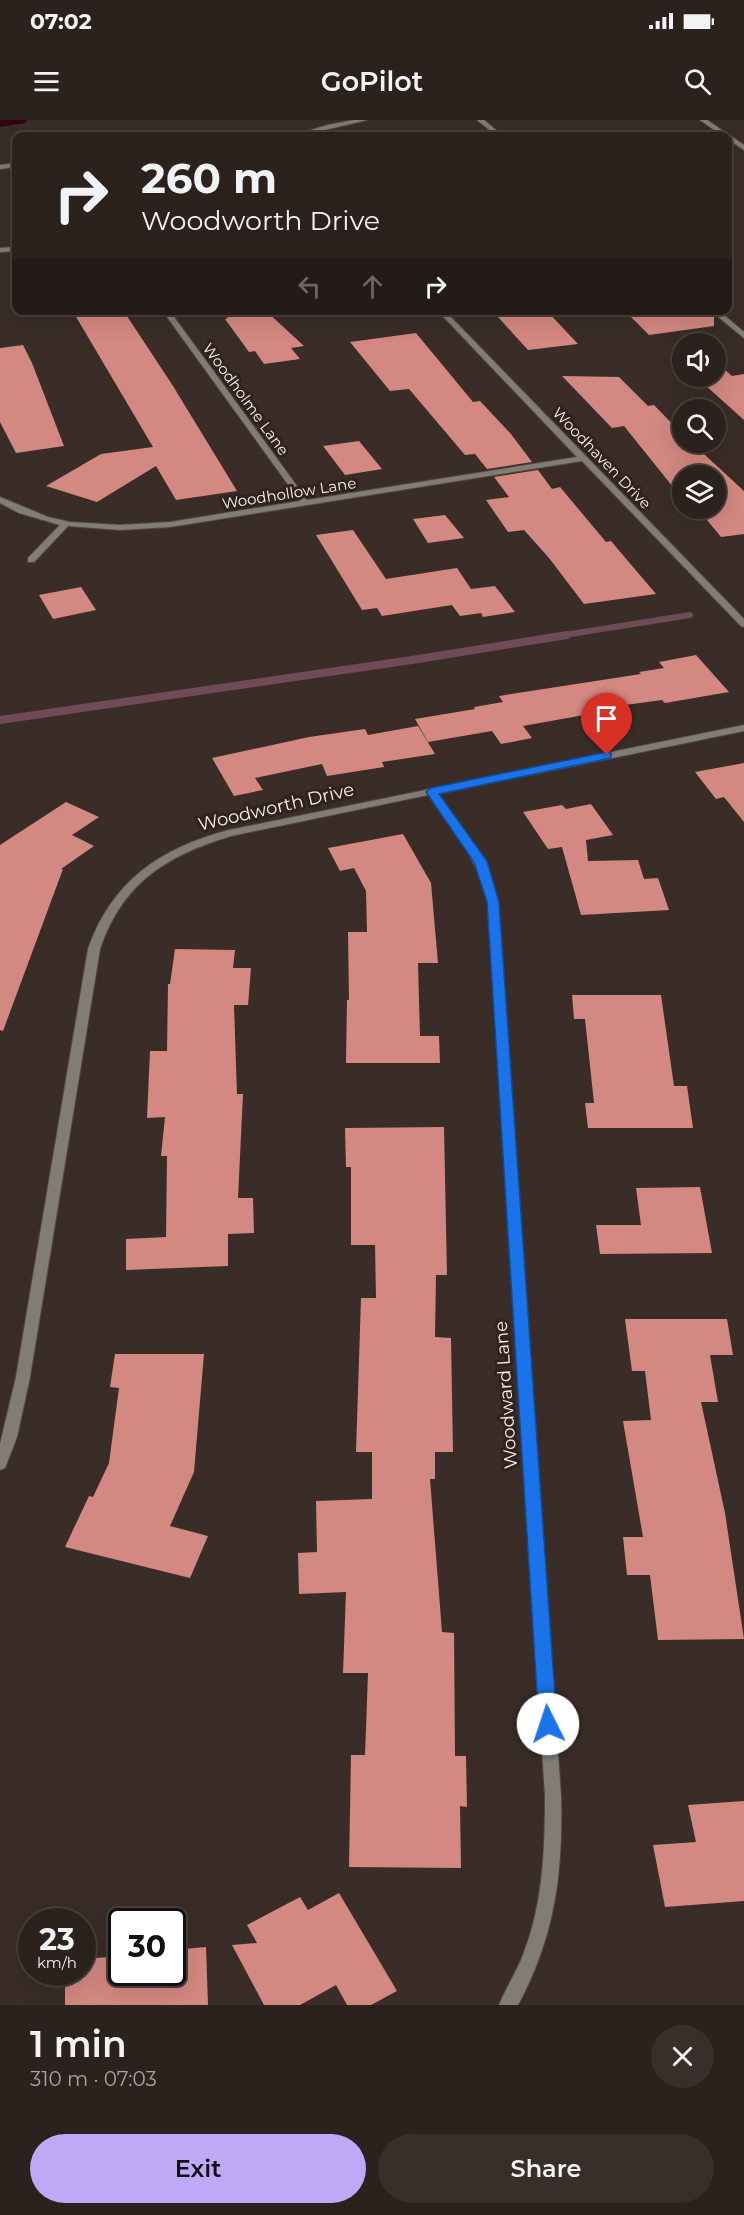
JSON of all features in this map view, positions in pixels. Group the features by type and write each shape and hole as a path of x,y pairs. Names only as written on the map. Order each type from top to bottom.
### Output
{"street":[{"path":"308,132 364,120"},
{"path":"480,120 495,132"},
{"path":"703,120 721,132"},
{"name":"Woodholme Lane","path":"169,315 305,504"},
{"name":"Woodhaven Drive","path":"445,315 744,624"},
{"path":"719,315 744,336"},
{"name":"Woodhollow Lane","path":"0,500 28,514 66,524 112,527 164,525 584,458"},
{"path":"32,560 66,524"},
{"name":"Woodworth Drive","path":"0,1464 10,1437 23,1377 94,949 98,934 111,910 146,872 169,855 192,844 253,827 744,728"},
{"name":"Woodward Lane","path":"431,792 480,861 493,902 553,1796 552,1865 544,1923 522,1982 508,2005"}],"building":[{"path":"75,315 126,315 237,491 176,500 156,466 97,502 46,486 101,454 153,447"},
{"path":"225,315 270,315 304,346 291,348 300,359 264,364 255,351 249,352 225,319 228,318"},
{"path":"551,315 578,344 528,350 498,317"},
{"path":"629,315 714,316 714,326 649,335"},
{"path":"416,333 473,402 480,401 511,434 532,462 487,469 475,454 465,455 409,389 390,391 350,342"},
{"path":"23,345 64,446 16,453 0,422 0,348"},
{"path":"726,371 732,376 744,374 744,420 726,404 726,399 721,399 707,387 726,387"},
{"path":"562,376 619,377 648,406 654,405 672,424 672,453 703,453 716,465 672,465 672,486 624,426 612,428"},
{"path":"359,441 382,469 345,475 323,446"},
{"path":"538,470 552,489 560,487 606,542 611,541 656,594 584,604 524,530 508,532 486,500 509,497 494,477"},
{"path":"726,474 744,491 744,534 721,537 706,519 726,519"},
{"path":"445,515 464,538 428,543 413,519"},
{"path":"353,530 386,579 457,568 471,589 495,586 515,612 483,617 481,613 460,616 452,605 382,616 377,608 362,610 316,535"},
{"path":"81,587 96,610 53,619 39,595"},
{"path":"696,655 729,692 665,703 662,700 610,707 619,721 590,725 584,715 523,726 532,738 501,744 492,731 428,742 415,719 503,702 499,696 641,674 639,672 664,668 659,662"},
{"path":"418,726 435,754 382,762 384,767 327,776 322,764 255,778 263,790 234,796 212,758 309,737 365,729 368,735"},
{"path":"744,763 744,822 724,797 716,799 695,772"},
{"path":"66,802 99,817 72,835 94,846 61,869 63,869 3,1031 0,1030 0,845"},
{"path":"591,804 613,835 586,840 588,861 638,860 644,879 658,878 669,910 581,915 562,847 548,849 523,812 562,805 566,809"},
{"path":"403,834 431,883 438,963 418,963 420,1036 439,1036 440,1063 346,1063 347,1000 349,1000 348,932 367,932 366,891 354,868 340,871 328,848"},
{"path":"175,949 235,950 233,968 251,968 248,1005 234,1005 237,1094 243,1094 238,1198 253,1198 254,1233 228,1234 228,1266 126,1270 126,1239 166,1237 167,1156 161,1156 165,1117 147,1118 150,1051 167,1051 168,984 170,984"},
{"path":"572,995 661,995 674,1086 687,1086 693,1128 588,1128 585,1103 594,1103 585,1019 574,1019"},
{"path":"444,1127 447,1275 436,1275 435,1337 451,1338 453,1452 435,1452 435,1479 430,1479 442,1632 454,1633 455,1756 466,1756 467,1807 460,1806 461,1868 349,1867 351,1755 365,1755 368,1673 343,1673 346,1592 299,1594 298,1553 317,1552 316,1501 372,1499 372,1452 356,1452 361,1298 376,1298 375,1245 351,1245 351,1167 346,1167 345,1128"},
{"path":"700,1187 712,1253 600,1254 596,1225 641,1225 636,1188"},
{"path":"625,1319 727,1319 733,1355 710,1355 718,1402 701,1402 725,1513 744,1639 658,1640 650,1575 627,1575 623,1537 643,1537 623,1421 651,1420 645,1371 632,1371"},
{"path":"115,1354 204,1354 194,1472 170,1526 208,1536 190,1578 65,1547 89,1496 93,1497 109,1463 119,1388 110,1387"},
{"path":"744,1801 744,1901 665,1907 653,1845 696,1842 688,1805"},
{"path":"339,1893 397,1991 371,2005 347,2005 336,1985 300,2005 264,2005 232,1945 257,1943 247,1925 300,1897 308,1910"},
{"path":"206,1947 208,2005 65,2005 65,1986 96,1986 96,1958 108,1957 108,1986 186,1986 186,1949"}],"waterway":[{"path":"0,122 19,120"},
{"path":"558,636 690,615"},
{"path":"0,720 567,635"}],"route":[{"path":"548,1724 493,902 488,880 480,861 431,792 607,755"}]}
